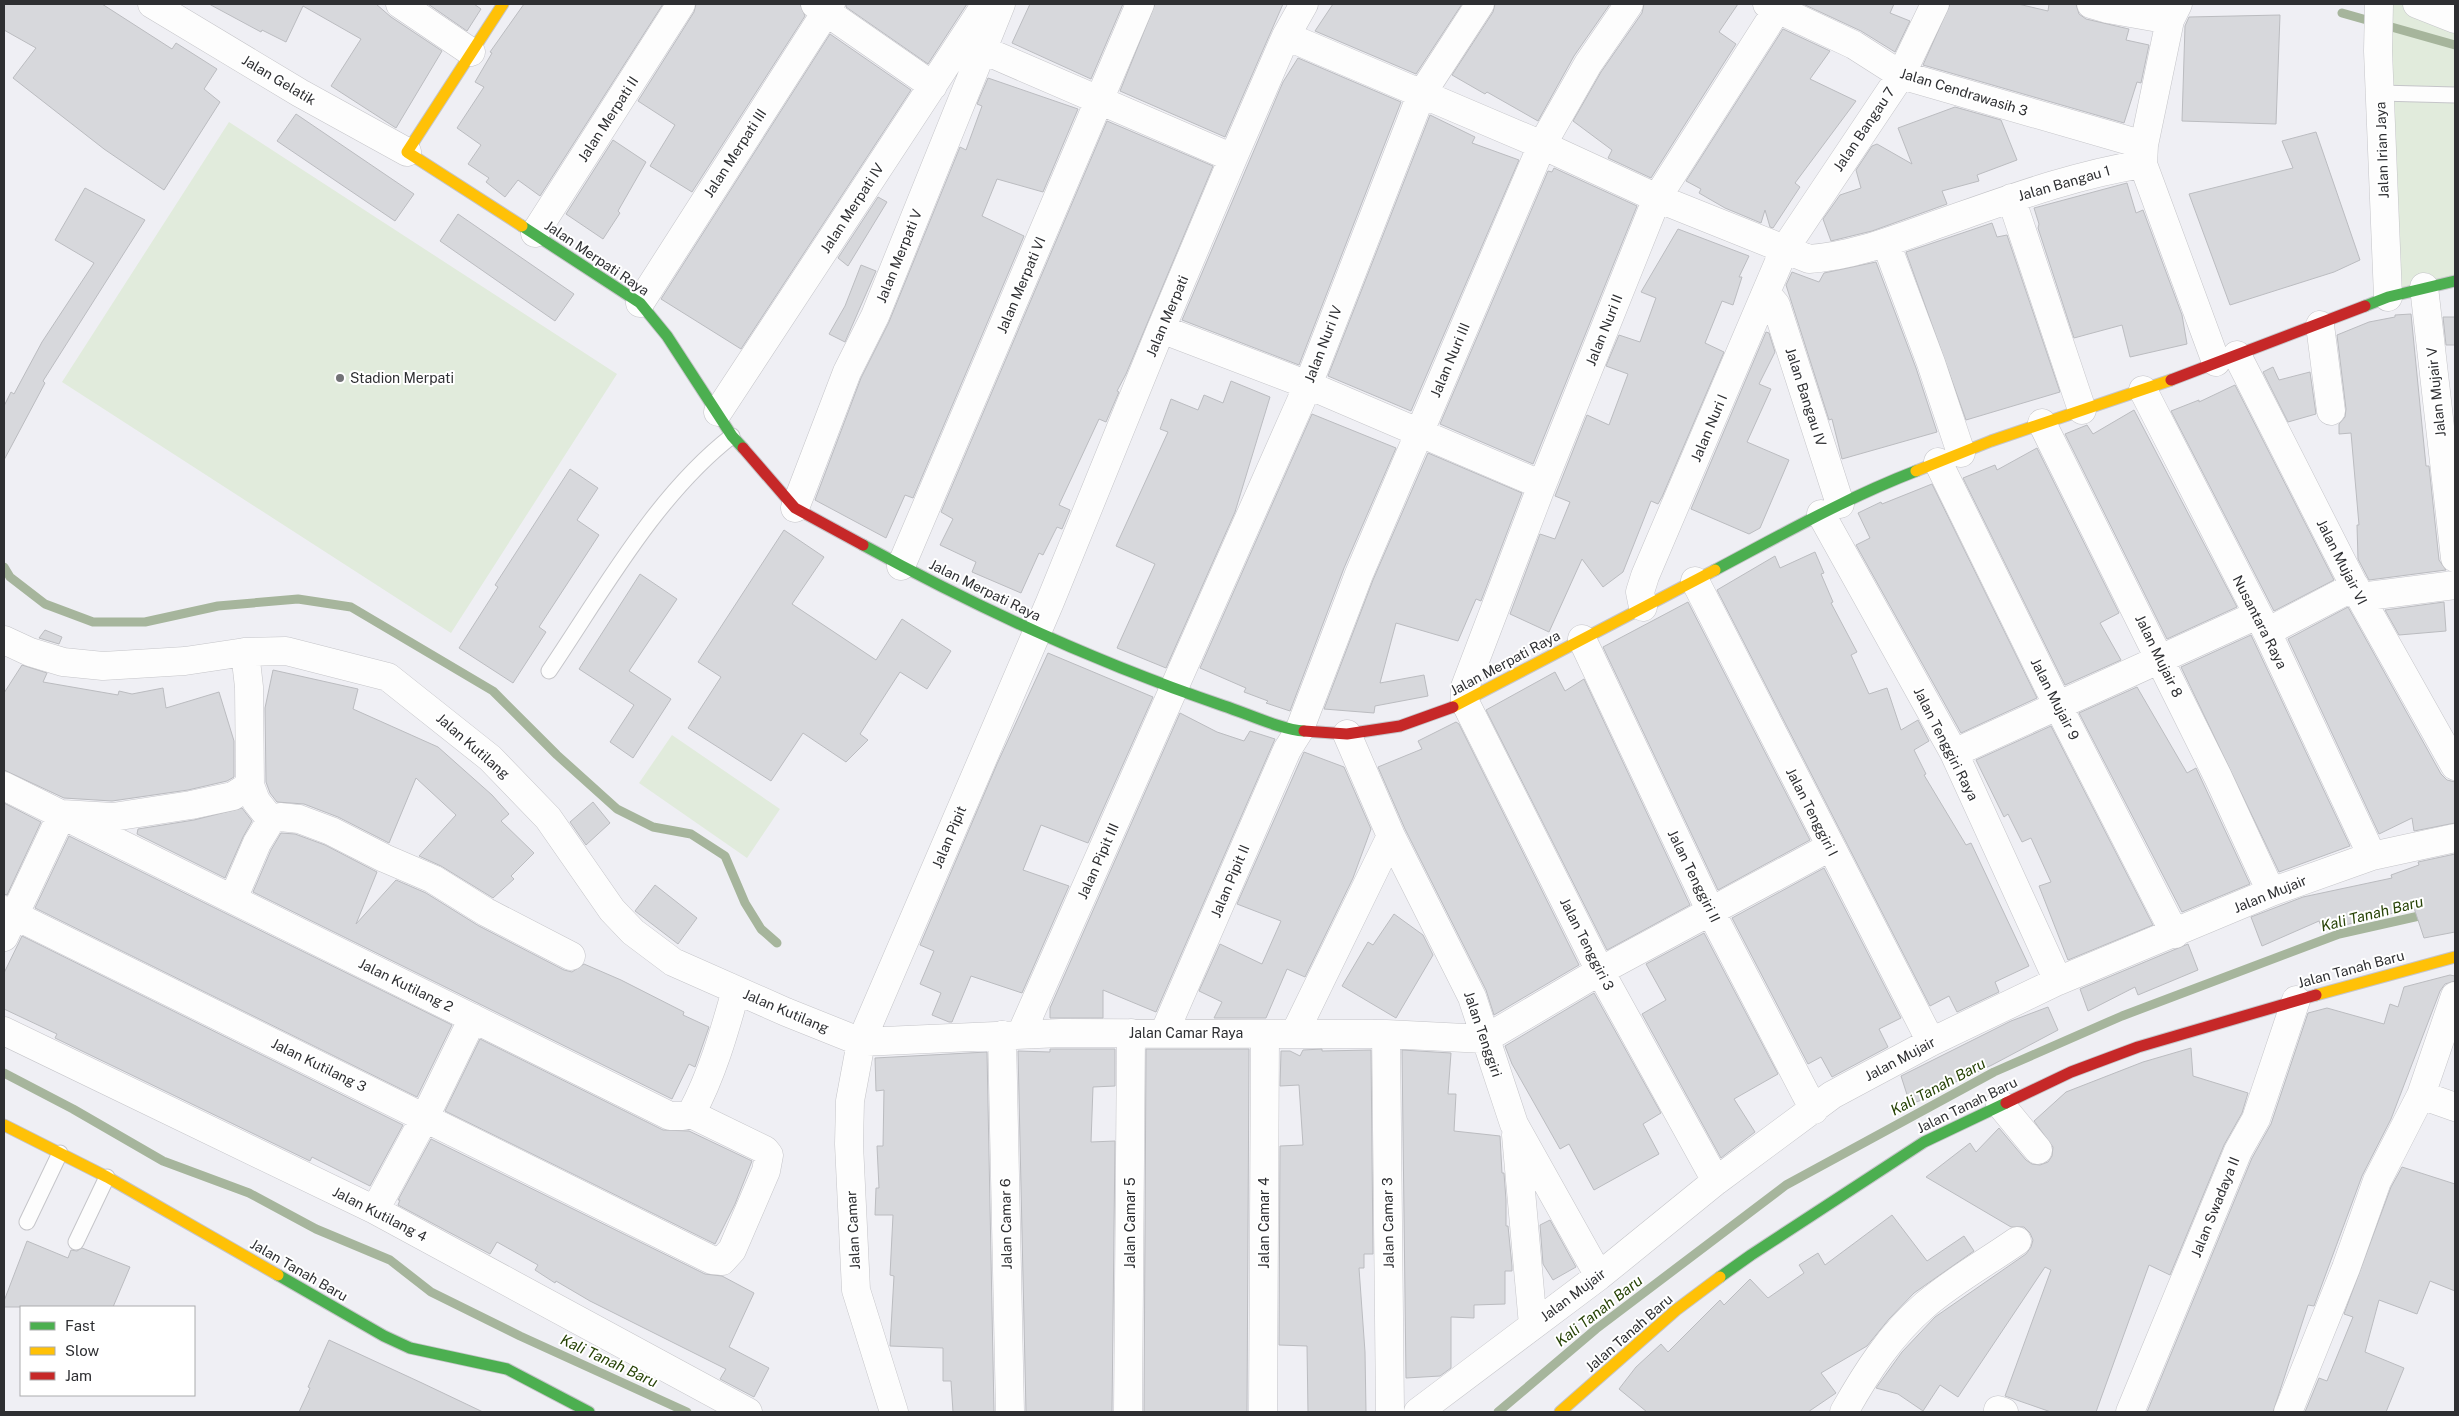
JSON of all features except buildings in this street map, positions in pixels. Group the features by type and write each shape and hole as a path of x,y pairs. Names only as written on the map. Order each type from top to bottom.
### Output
{"street":[{"name":"Jalan Gelatik","path":"152,4 182,12 300,93 407,152"},
{"path":"400,4 471,52"},
{"path":"407,152 503,4"},
{"name":"Jalan Merpati II","path":"535,234 681,4"},
{"name":"Jalan Merpati IV","path":"718,412 986,4"},
{"name":"Jalan Merpati V","path":"795,508 847,372 875,316 1001,4"},
{"name":"Jalan Merpati VI","path":"901,566 1140,4"},
{"name":"Jalan Merpati","path":"1037,631 1233,158 1286,36 1304,4"},
{"name":"Jalan Nuri IV","path":"1175,689 1308,385 1422,95 1480,4"},
{"name":"Jalan Nuri III","path":"1299,731 1359,574 1542,144 1588,64 1629,4"},
{"name":"Jalan Bangau 7","path":"1784,250 1901,75 1935,4"},
{"path":"2091,4 2108,9 2174,12 2143,154 2227,358"},
{"path":"2417,4 2455,19"},
{"path":"824,6 881,52 933,86"},
{"name":"Jalan Merpati III","path":"640,303 824,6"},
{"name":"Jalan Cendrawasih 3","path":"1773,6 1854,45 1901,75 2143,154"},
{"name":"Jalan Nuri II","path":"1465,702 1465,687 1469,673 1542,484 1657,198 1773,6"},
{"name":"Jalan Irian Jaya","path":"2379,8 2378,51 2388,297"},
{"name":"Jalan Bangau 1","path":"1286,36 1542,144 1657,198 1784,250 1809,258 1834,257 1886,243 2011,198 2143,154"},
{"path":"983,50 1233,158"},
{"name":"Jalan Merpati Raya","path":"407,152 640,303 667,336 732,436 795,508 901,566 1037,631 1175,689 1299,731 1347,734 1400,726 1465,702 1831,509 1950,458 2042,423 2143,390 2320,325 2388,297 2424,287 2455,282"},
{"path":"2011,198 2082,410"},
{"name":"Jalan Mujair 9","path":"1886,243 1931,364 1950,458 2058,704 2175,934"},
{"name":"Jalan Nuri I","path":"1643,607 1640,592 1644,576 1784,250"},
{"name":"Jalan Mujair V","path":"2424,287 2455,558"},
{"name":"Jalan Bangau IV","path":"1766,292 1776,305 1831,509"},
{"path":"2320,325 2331,411"},
{"path":"1161,329 1308,385 1542,484"},
{"name":"Jalan Mujair VI","path":"2227,358 2455,766"},
{"name":"Nusantara Raya","path":"2143,390 2262,623 2372,856"},
{"name":"Jalan Mujair 8","path":"2042,423 2160,659 2271,892"},
{"name":"Jalan Tenggiri Raya","path":"1831,509 1954,753 2058,982"},
{"name":"Jalan Tenggiri I","path":"1695,582 1931,1042"},
{"path":"1954,753 2160,659 2262,623 2357,592 2455,585"},
{"name":"Jalan Pipit","path":"874,1042 1037,631"},
{"name":"Jalan Tenggiri II","path":"1582,639 1711,912 1814,1110"},
{"name":"Jalan Kutilang","path":"4,640 30,652 63,662 103,666 185,661 245,652 286,651 388,677 490,758 516,784 548,818 612,910 633,932 673,962 736,990 874,1042"},
{"path":"245,652 250,696 250,785 256,802 271,820"},
{"name":"Jalan Pipit III","path":"1011,1034 1175,689"},
{"name":"Jalan Tenggiri 3","path":"1465,702 1600,971 1716,1181"},
{"name":"Jalan Pipit II","path":"1164,1033 1287,750 1299,731"},
{"name":"Jalan Tenggiri","path":"1347,734 1391,836 1472,997 1514,1124 1599,1276"},
{"path":"7,921 62,814 113,817 233,796 250,785"},
{"name":"Jalan Kutilang 2","path":"4,786 670,1116 676,1117 691,1114"},
{"path":"233,899 257,843 271,820 280,817 298,819 332,831 384,858 433,879 486,912 571,956"},
{"path":"1295,1033 1391,836"},
{"name":"Jalan Mujair","path":"1418,1412 1599,1276 1716,1181 1832,1095 1931,1042 2058,982 2271,892 2372,856 2455,838"},
{"path":"1485,1039 1600,971 1830,847"},
{"name":"Jalan Kutilang 3","path":"7,921 425,1117 717,1262 722,1261 732,1250 766,1172 769,1155 766,1150 691,1114"},
{"name":"Jalan Tanah Baru","path":"1560,1412 1676,1310 1752,1256 1924,1142 2000,1104 2071,1072 2138,1047 2296,1000 2455,957"},
{"path":"691,1114 703,1093 723,1037 736,990"},
{"path":"2288,1412 2346,1268 2377,1181 2421,1095 2455,996"},
{"name":"Jalan Swadaya II","path":"2130,1412 2238,1151 2256,1119 2296,1000"},
{"path":"375,1210 425,1117 473,1018"},
{"name":"Jalan Kutilang 4","path":"4,1031 375,1210 735,1409"},
{"name":"Jalan Camar Raya","path":"874,1042 1011,1034 1131,1033 1386,1034 1485,1039"},
{"name":"Jalan Camar 5","path":"1128,1412 1131,1033"},
{"name":"Jalan Camar 6","path":"1010,1412 1011,1034"},
{"name":"Jalan Camar 4","path":"1263,1412 1265,1034"},
{"name":"Jalan Camar 3","path":"1386,1034 1390,1412"},
{"name":"Jalan Camar","path":"874,1042 850,1101 849,1135 852,1234 856,1290 894,1412"},
{"path":"2421,1095 2455,1107"},
{"path":"2000,1104 2038,1150"},
{"path":"1514,1124 1533,1325"},
{"name":"Jalan Tanah Baru","path":"4,1125 107,1177 384,1336 410,1348 444,1357 507,1369 589,1412"},
{"path":"1844,1412 1862,1378 1892,1338 1925,1305 2017,1241"}],"lane":[{"path":"2380,93 2455,95"},
{"path":"549,671 660,507 713,451 732,436"},
{"path":"27,1222 60,1153"},
{"path":"76,1242 107,1177"}],"green space":[{"path":"2379,4 2417,4 2455,19 2455,281 2388,297"},
{"name":"Stadion Merpati","path":"229,122 617,374 451,633 62,382"},
{"path":"672,735 780,809 747,858 639,783"}],"waterway":[{"path":"2342,13 2455,45"},
{"path":"4,567 10,577 45,604 93,622 145,622 218,606 298,599 351,607 493,691 557,755 617,809 653,827 691,834 725,856 745,903 761,929 777,943"},
{"name":"Kali Tanah Baru","path":"1498,1412 1596,1329 1786,1185 1994,1072 2122,1016 2339,934 2428,914"},
{"path":"4,1073 73,1109 163,1161 249,1193 316,1229 390,1260 431,1292 520,1336 687,1412"}],"traffic: fast":[{"path":"522,226 640,303 667,336 732,436 743,448"},
{"path":"2365,306 2388,297 2455,281"},
{"path":"1715,570 1839,505 1916,471"},
{"path":"863,545 995,613 1131,672 1264,721 1285,728 1304,731"},
{"path":"1720,1277 1924,1142 2006,1103"},
{"path":"278,1275 384,1336 410,1348 507,1369 589,1412"}],"traffic: slow":[{"path":"503,4 407,152 522,226"},
{"path":"1916,471 1991,441 2171,380"},
{"path":"1453,707 1715,570"},
{"path":"2316,995 2455,957"},
{"path":"4,1125 107,1177 278,1275"},
{"path":"1560,1412 1676,1310 1720,1277"}],"traffic: jam":[{"path":"2171,380 2365,306"},
{"path":"743,448 795,508 863,545"},
{"path":"1304,731 1347,734 1400,726 1453,707"},
{"path":"2006,1103 2071,1072 2138,1047 2316,995"}],"place":[{"name":"Stadion Merpati","path":"340,378"}]}
